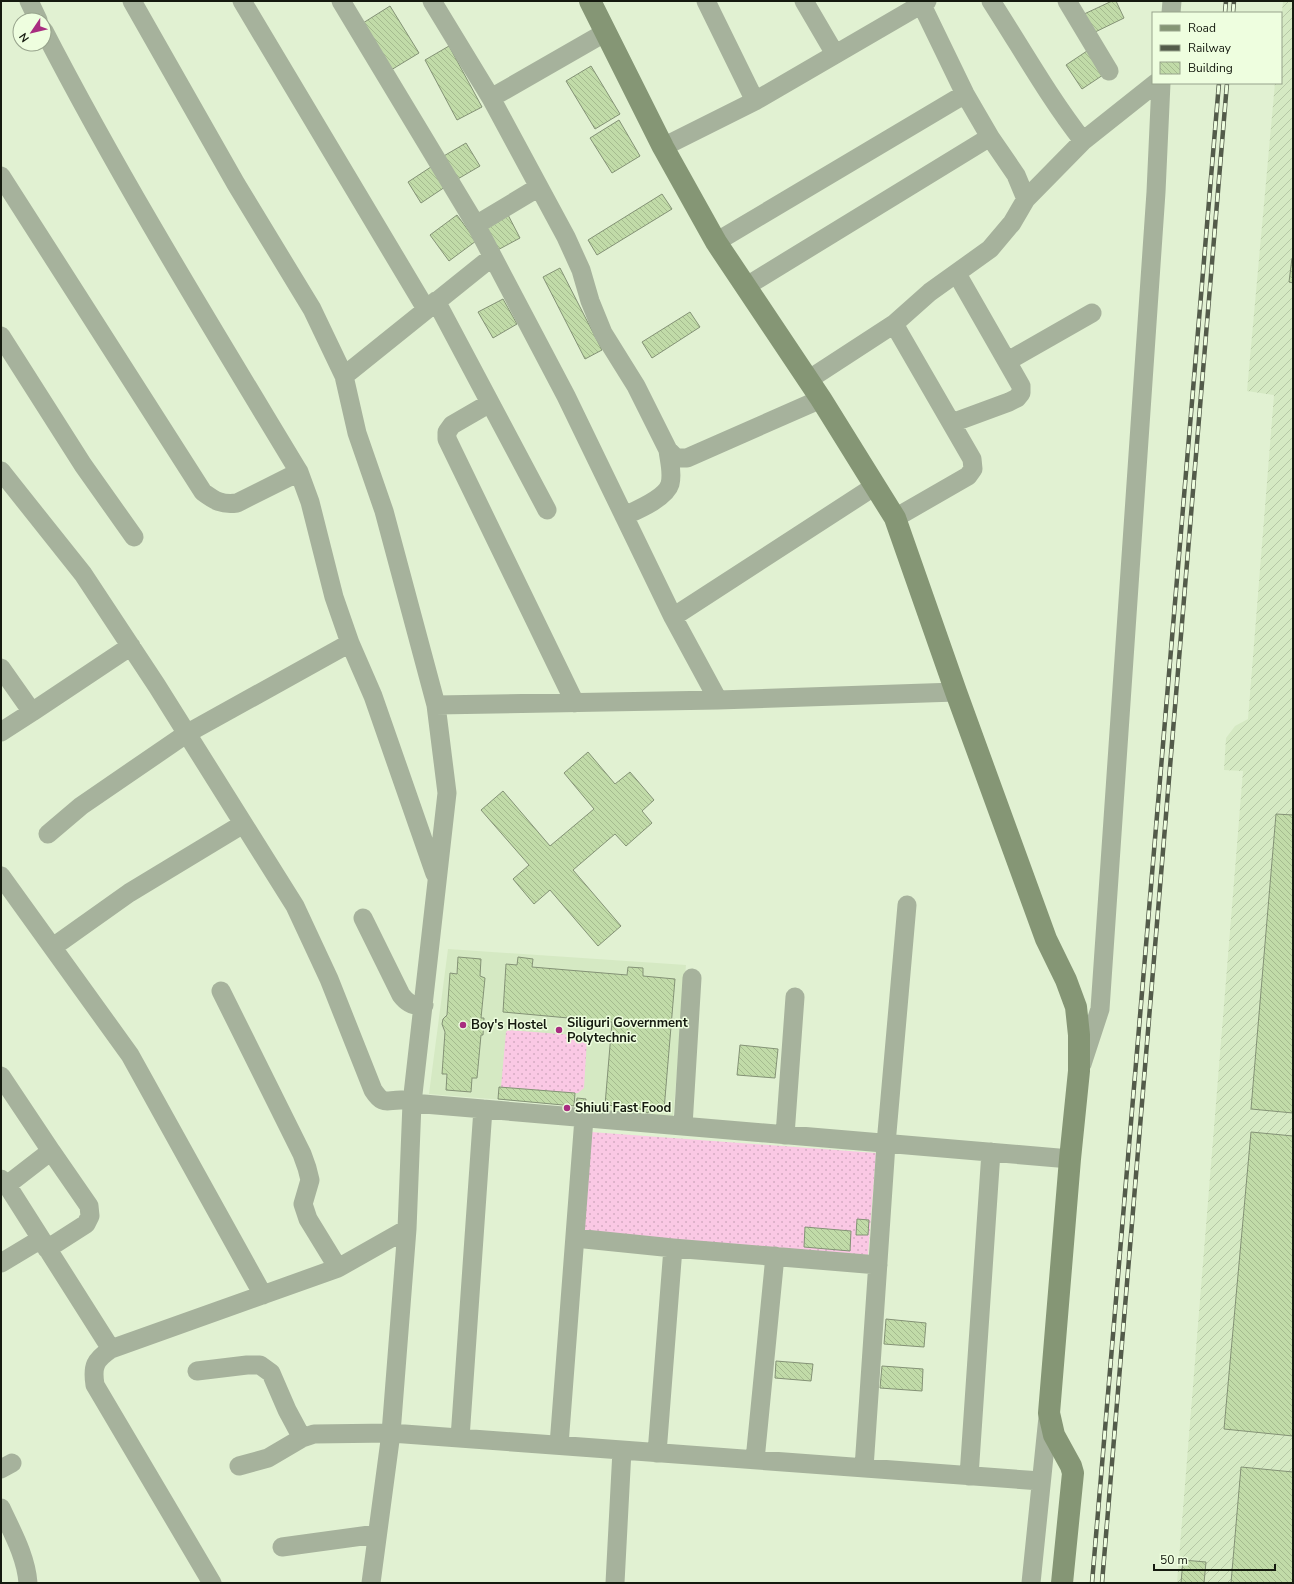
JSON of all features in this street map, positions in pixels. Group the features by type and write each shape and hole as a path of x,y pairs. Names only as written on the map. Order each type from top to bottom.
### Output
{"street":[{"path":"29,1 34,12"},
{"path":"132,1 236,184 312,309 344,376 357,433 384,511 436,705 447,793 412,1103 407,1228 391,1433 371,1583"},
{"path":"242,1 431,305 490,403 547,510"},
{"path":"341,1 476,225 566,396 673,617 718,700"},
{"path":"432,1 491,98 566,237 581,270 590,300 604,333 636,386 668,450 672,474 670,485 666,492 655,500 624,516"},
{"path":"590,1 663,148 716,242 821,399 895,518 956,692 1046,939 1066,980 1076,1007 1079,1035 1079,1071 1070,1159 1049,1413 1031,1583"},
{"path":"706,1 755,101"},
{"path":"804,1 835,54"},
{"path":"991,1 1055,104 1083,141"},
{"path":"1067,1 1109,71"},
{"path":"1171,12 1172,1"},
{"path":"663,148 755,101 923,2 965,94 990,137 1016,175 1026,199"},
{"path":"491,98 606,32"},
{"path":"52,47 80,101 139,206 299,472 310,502 334,597 350,643 373,696 437,879"},
{"path":"808,380 894,324 930,292 990,249 1012,223 1026,199 1083,141 1155,84"},
{"path":"1079,1071 1100,1009 1156,200 1161,84"},
{"path":"716,242 965,94"},
{"path":"745,287 990,137"},
{"path":"1,176 203,492 214,500 227,504 237,503 299,472"},
{"path":"476,225 539,187"},
{"path":"344,376 492,257"},
{"path":"952,423 1009,402 1017,398 1021,393 1021,386 1008,361 957,274"},
{"path":"1008,361 1092,313"},
{"path":"894,324 972,459 973,469 968,476 895,518"},
{"path":"1,336 83,464 134,537"},
{"path":"668,450 676,458 687,458 821,399"},
{"path":"490,403 452,425 447,432 447,439 575,703"},
{"path":"1,471 83,574 131,646 295,906 329,979 373,1090 378,1098 387,1102 403,1100 412,1103 487,1106 590,1115 683,1126 1070,1159"},
{"path":"673,617 875,486"},
{"path":"48,834 81,806 186,734 350,643"},
{"path":"1,732 131,646"},
{"path":"1,668 32,712"},
{"path":"436,705 718,700 956,692"},
{"path":"53,947 129,893 243,824"},
{"path":"1,876 130,1056 264,1295"},
{"path":"864,1468 886,1144 907,905"},
{"path":"363,918 401,995 412,1005 424,1005"},
{"path":"683,1126 692,978"},
{"path":"221,991 304,1161 310,1180 303,1204 308,1219 338,1268"},
{"path":"785,1135 795,997"},
{"path":"1,1076 89,1206 90,1216 86,1224 1,1263"},
{"path":"460,1438 487,1106"},
{"path":"559,1445 575,1238 590,1115"},
{"path":"51,1151 4,1182 111,1350"},
{"path":"969,1476 991,1152"},
{"path":"212,1583 94,1385 93,1372 99,1358 111,1350 338,1268 407,1228"},
{"path":"575,1238 673,1248 878,1265"},
{"path":"657,1453 673,1248"},
{"path":"755,1460 775,1256"},
{"path":"197,1371 247,1364 260,1365 271,1373 287,1410 302,1438"},
{"path":"1049,1413 1054,1435 1071,1466 1073,1473 1062,1583"},
{"path":"239,1466 268,1458 302,1438 314,1434 391,1433 1041,1481"},
{"path":"614,1583 622,1450"},
{"path":"1,1508 21,1551 27,1571 28,1583"},
{"path":"282,1547 377,1534"}],"shaded area":[{"path":"1283,1 1293,1 1293,1583 1177,1583 1243,771 1224,770 1226,738 1235,726 1248,719 1274,395 1247,391 1275,84 1282,84"},
{"name":"Siliguri Government Polytechnic","path":"448,949 686,965 673,1118 576,1106 429,1094"},
{"path":"508,1030 586,1036 584,1088 578,1093 575,1093 501,1087 506,1032"},
{"path":"591,1132 876,1153 868,1255 584,1233"}],"building":[{"path":"1112,1 1116,1 1124,18 1091,34 1082,15"},
{"path":"390,6 419,53 391,70 363,23"},
{"path":"449,46 482,107 457,120 425,60"},
{"path":"1090,49 1106,73 1082,89 1066,65"},
{"path":"591,66 620,114 595,129 566,81"},
{"path":"619,120 640,156 612,173 590,138"},
{"path":"466,143 480,166 456,180 442,157"},
{"path":"434,165 448,185 421,203 408,182"},
{"path":"662,194 672,209 597,255 588,240"},
{"path":"506,211 520,238 492,253 478,227"},
{"path":"457,215 476,241 449,261 430,235"},
{"path":"1293,258 1293,283 1289,282"},
{"path":"560,268 602,350 585,359 543,277"},
{"path":"503,299 517,324 493,338 478,312"},
{"path":"690,312 700,327 652,358 642,342"},
{"path":"588,752 615,784 630,772 654,800 642,811 652,823 626,846 615,834 573,870 621,926 598,946 550,890 534,904 513,879 529,865 481,810 503,791 550,846 594,809 564,773"},
{"path":"1276,814 1293,815 1293,1113 1251,1109"},
{"name":"Boy's Hostel","path":"458,957 481,959 480,976 485,978 481,1018 484,1018 483,1035 481,1035 477,1078 472,1078 471,1092 446,1090 447,1074 442,1074 445,1032 442,1024 443,1019 447,1015 450,973 457,974"},
{"path":"518,957 533,959 532,967 627,975 628,967 643,968 643,976 675,979 664,1110 649,1109 648,1113 639,1109 630,1111 630,1107 605,1105 612,1022 503,1012 506,964 517,965"},
{"path":"740,1045 778,1049 775,1078 737,1075"},
{"path":"499,1087 575,1093 574,1106 498,1099"},
{"path":"577,1098 586,1099 585,1107 576,1106"},
{"path":"1251,1132 1293,1136 1293,1436 1224,1429"},
{"path":"857,1219 869,1220 868,1235 856,1235"},
{"path":"805,1227 851,1231 850,1251 804,1247"},
{"path":"886,1319 926,1323 924,1347 884,1344"},
{"path":"776,1361 813,1364 811,1381 775,1378"},
{"path":"882,1366 923,1369 922,1391 880,1388"},
{"path":"1241,1467 1293,1472 1293,1583 1231,1583"},
{"path":"1183,1560 1206,1562 1204,1583 1181,1583"}],"railway":[{"path":"1225,12 1226,1"},
{"path":"1233,12 1234,1"},
{"path":"1092,1583 1219,84"},
{"path":"1102,1583 1227,84"}],"place":[{"name":"Boy's Hostel","path":"463,1025"},
{"name":"Siliguri Government Polytechnic","path":"559,1030"},
{"name":"Shiuli Fast Food","path":"567,1108"}]}
